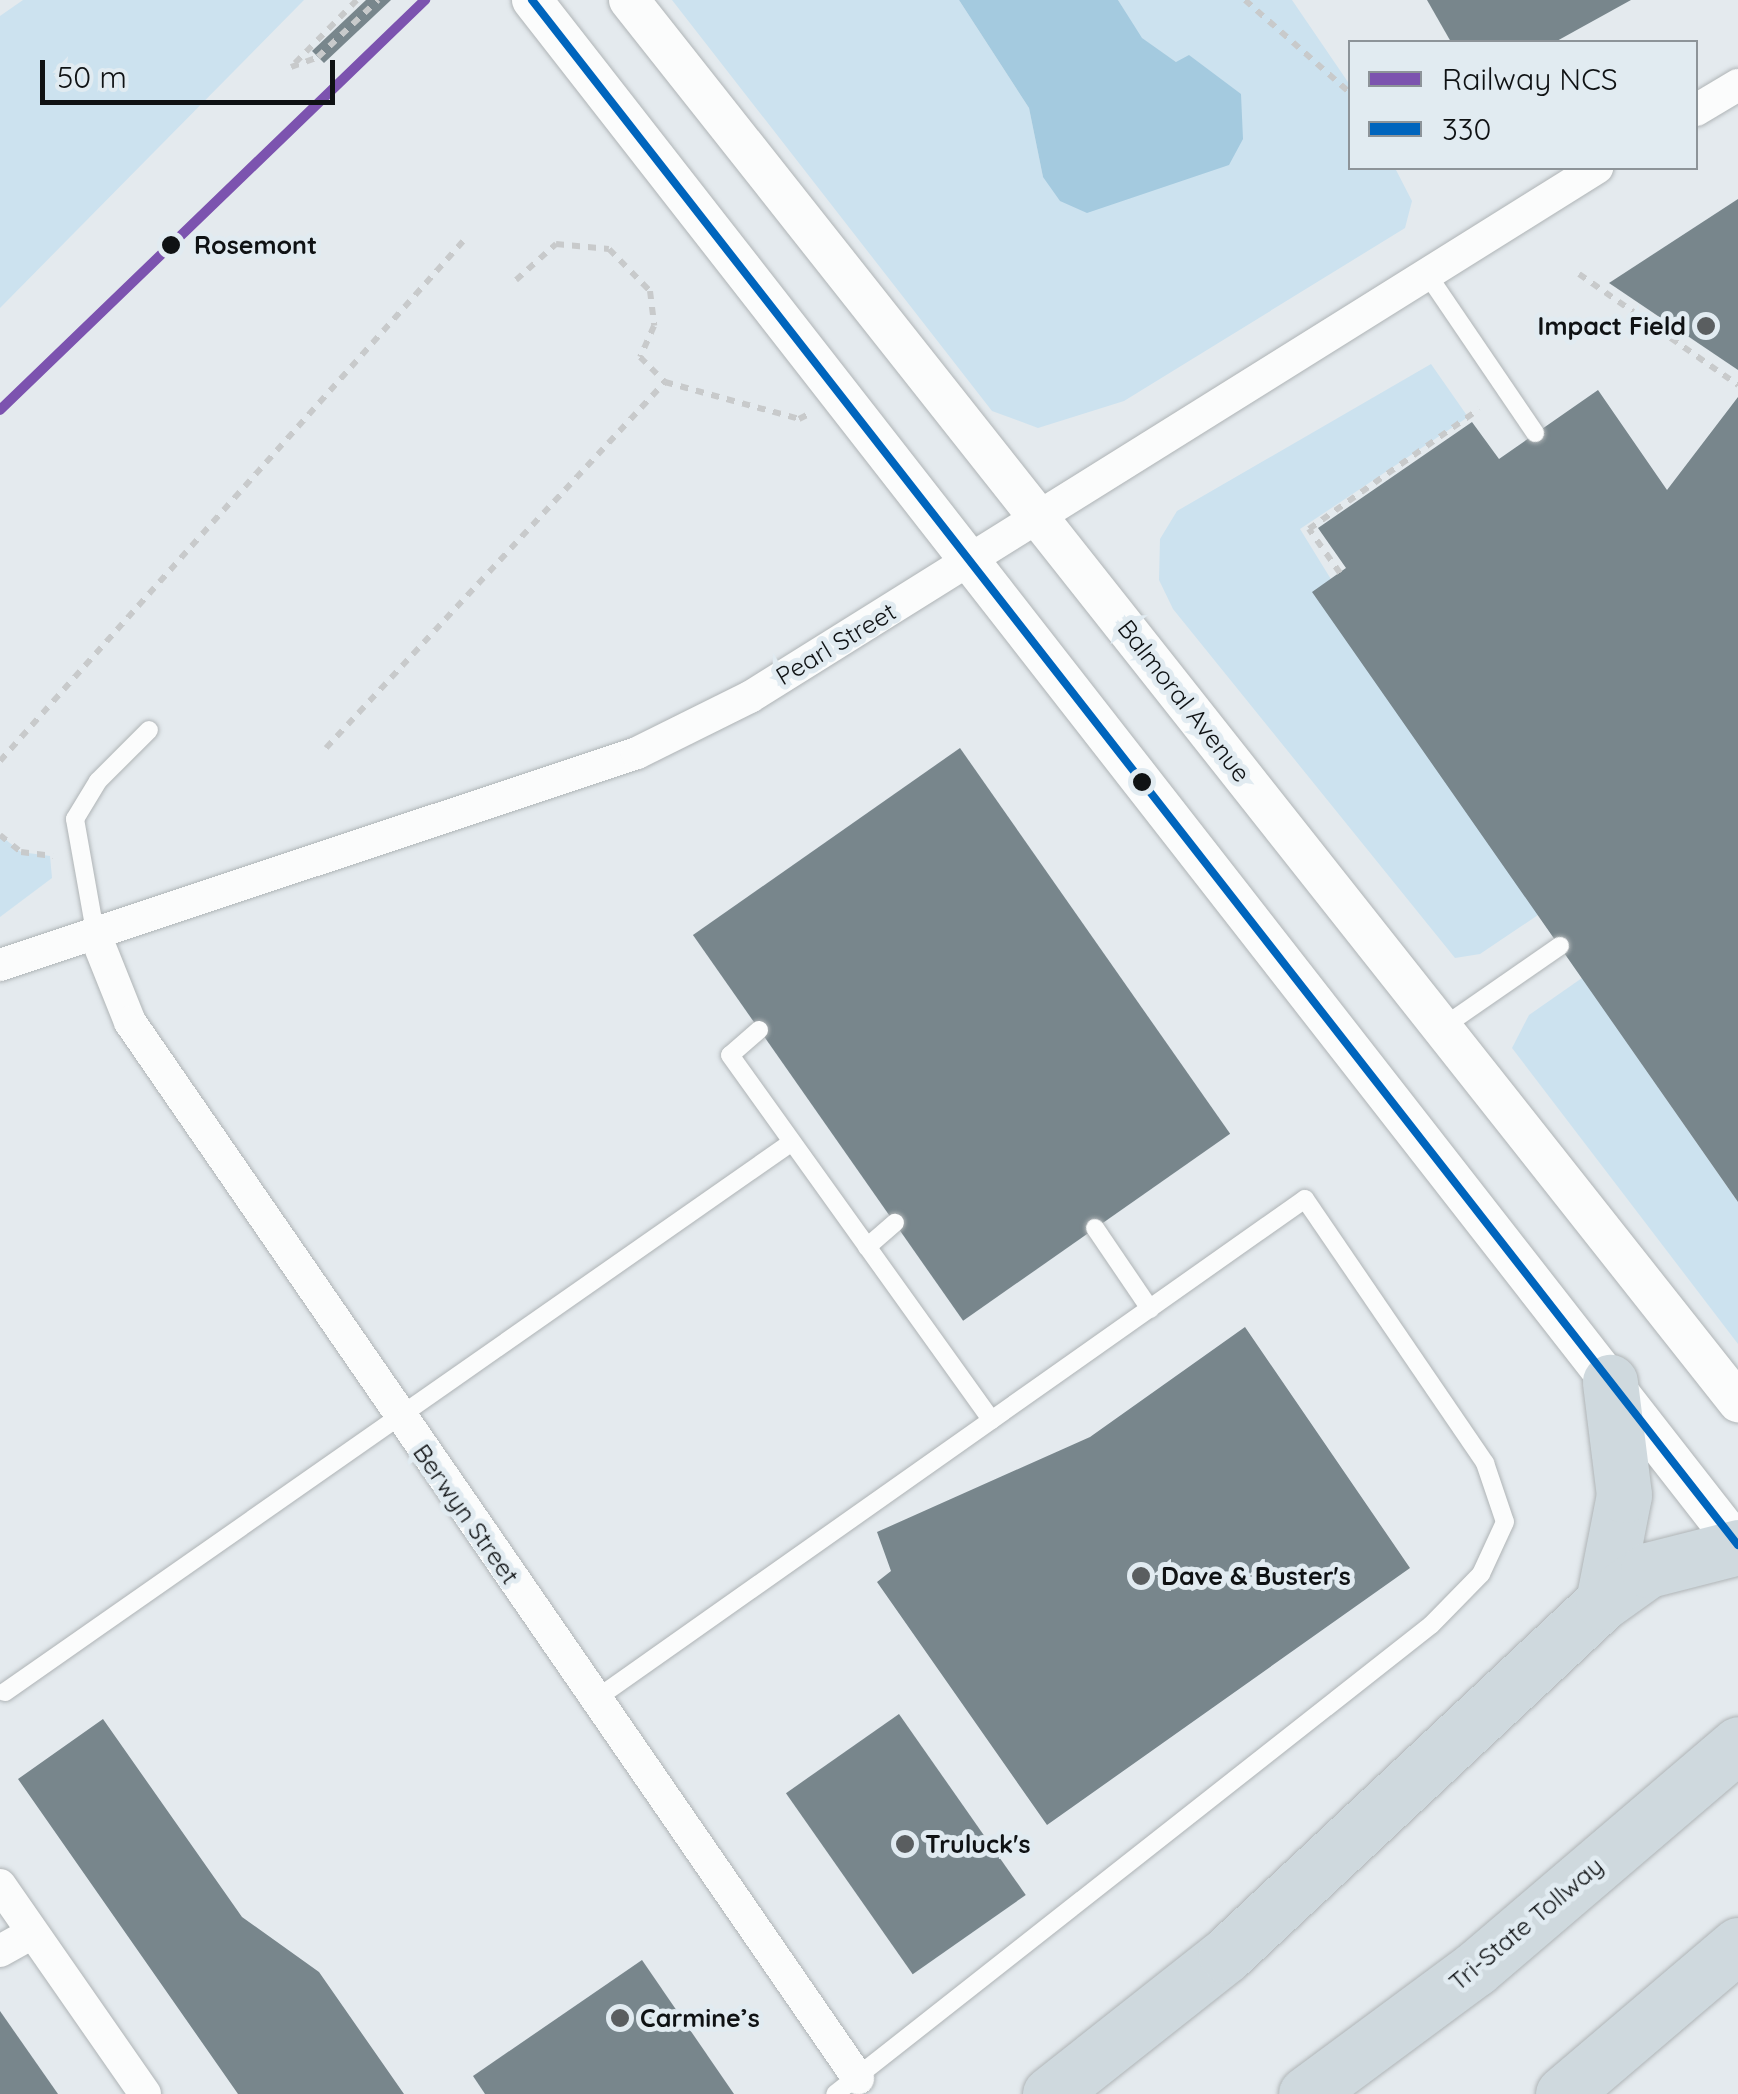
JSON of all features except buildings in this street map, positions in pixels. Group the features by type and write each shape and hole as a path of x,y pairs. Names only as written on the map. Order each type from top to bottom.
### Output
{"highway":[{"path":"1603,1602 1624,1495 1610,1382"},
{"path":"1050,2094 1226,1955 1603,1602 1648,1570 1738,1546"},
{"name":"Tri-State Tollway","path":"1306,2094 1475,1969 1738,1744"},
{"path":"1563,2094 1738,1945"}],"street":[{"path":"532,0 974,560 1738,1546"},
{"name":"Balmoral Avenue","path":"629,0 1738,1402"},
{"path":"1698,109 1738,85"},
{"name":"Pearl Street","path":"0,965 96,937 637,753 750,697 974,560 1424,271 1594,170"},
{"name":"Berwyn Street","path":"96,937 130,1022 593,1701 847,2086"},
{"path":"0,1886 145,2094"},
{"path":"0,1952 32,1933"}],"lane":[{"path":"1424,271 1535,434"},
{"path":"96,937 78,859 76,820 84,802 149,730"},
{"path":"1440,1029 1560,946"},
{"path":"759,1030 730,1055 991,1420"},
{"path":"5,1692 396,1414 792,1142"},
{"path":"593,1701 1305,1199 1485,1463 1504,1522 1481,1574 1431,1625 957,1991 847,2086"},
{"path":"867,1247 894,1223"},
{"path":"1094,1228 1150,1309"}],"path":[{"path":"357,0 291,67 318,57 378,0"},
{"path":"1246,0 1348,91"},
{"path":"0,761 466,238"},
{"path":"516,280 556,244 609,249 650,291 654,326 640,356 665,382 799,419 812,412"},
{"path":"1578,274 1738,385"},
{"path":"326,748 665,382"},
{"path":"1340,573 1309,529 1479,409"},
{"path":"0,835 21,852 78,859"}],"shaded area":[{"path":"23,0 304,0 0,308 0,16"},
{"path":"672,0 959,0 1029,108 1043,177 1176,62 1141,38 1118,0 1292,0 1348,82 1348,170 1396,170 1412,201 1405,228 1124,401 1038,428 992,411"},
{"path":"959,0 1118,0 1142,38 1176,62 1189,55 1241,94 1243,139 1229,165 1087,213 1060,201 1043,177 1029,108"},
{"path":"1431,364 1468,417 1300,529 1538,915 1480,954 1455,958 1173,609 1159,580 1160,539 1177,511"},
{"path":"0,835 21,852 50,856 52,878 0,917"},
{"path":"1582,978 1738,1202 1738,1344 1512,1048 1529,1015"}],"rail line":[{"name":"NCS","path":"0,410 425,0"}],"transit line":[{"name":"330","path":"532,0 1738,1545"}],"place":[{"name":"Rosemont","path":"171,245"},
{"name":"Impact Field","path":"1706,326"},
{"name":"Dave & Buster's","path":"1141,1576"},
{"name":"Truluck's","path":"905,1844"},
{"name":"Carmine’s","path":"620,2018"}]}
